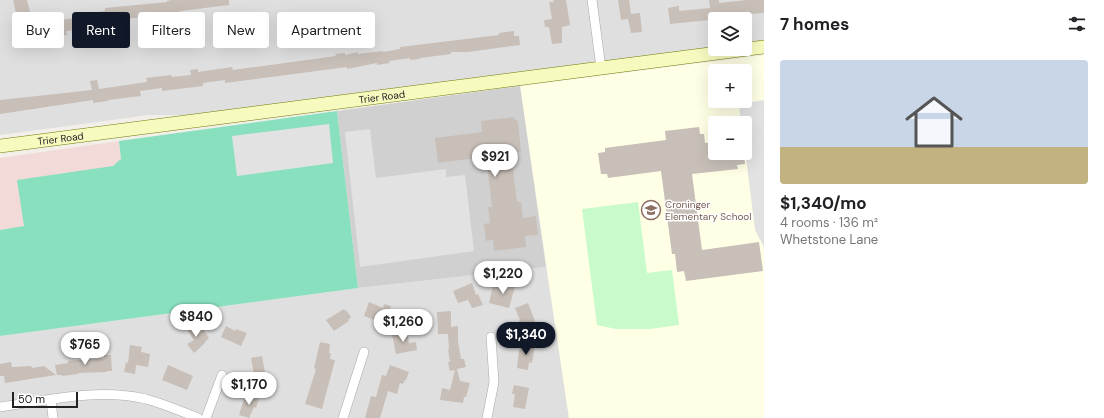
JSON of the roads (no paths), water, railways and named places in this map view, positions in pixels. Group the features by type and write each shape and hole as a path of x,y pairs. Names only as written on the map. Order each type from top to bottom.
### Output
{"street":[{"path":"592,0 601,68"},
{"name":"Trier Road","path":"0,146 764,47"},
{"path":"486,418 494,382 491,337"},
{"path":"343,418 364,352"},
{"path":"206,418 222,375"},
{"path":"0,407 87,395 126,396 146,399 198,418"},
{"path":"51,400 53,418"}],"place":[{"name":"Croninger Elementary School","path":"651,210"}]}
